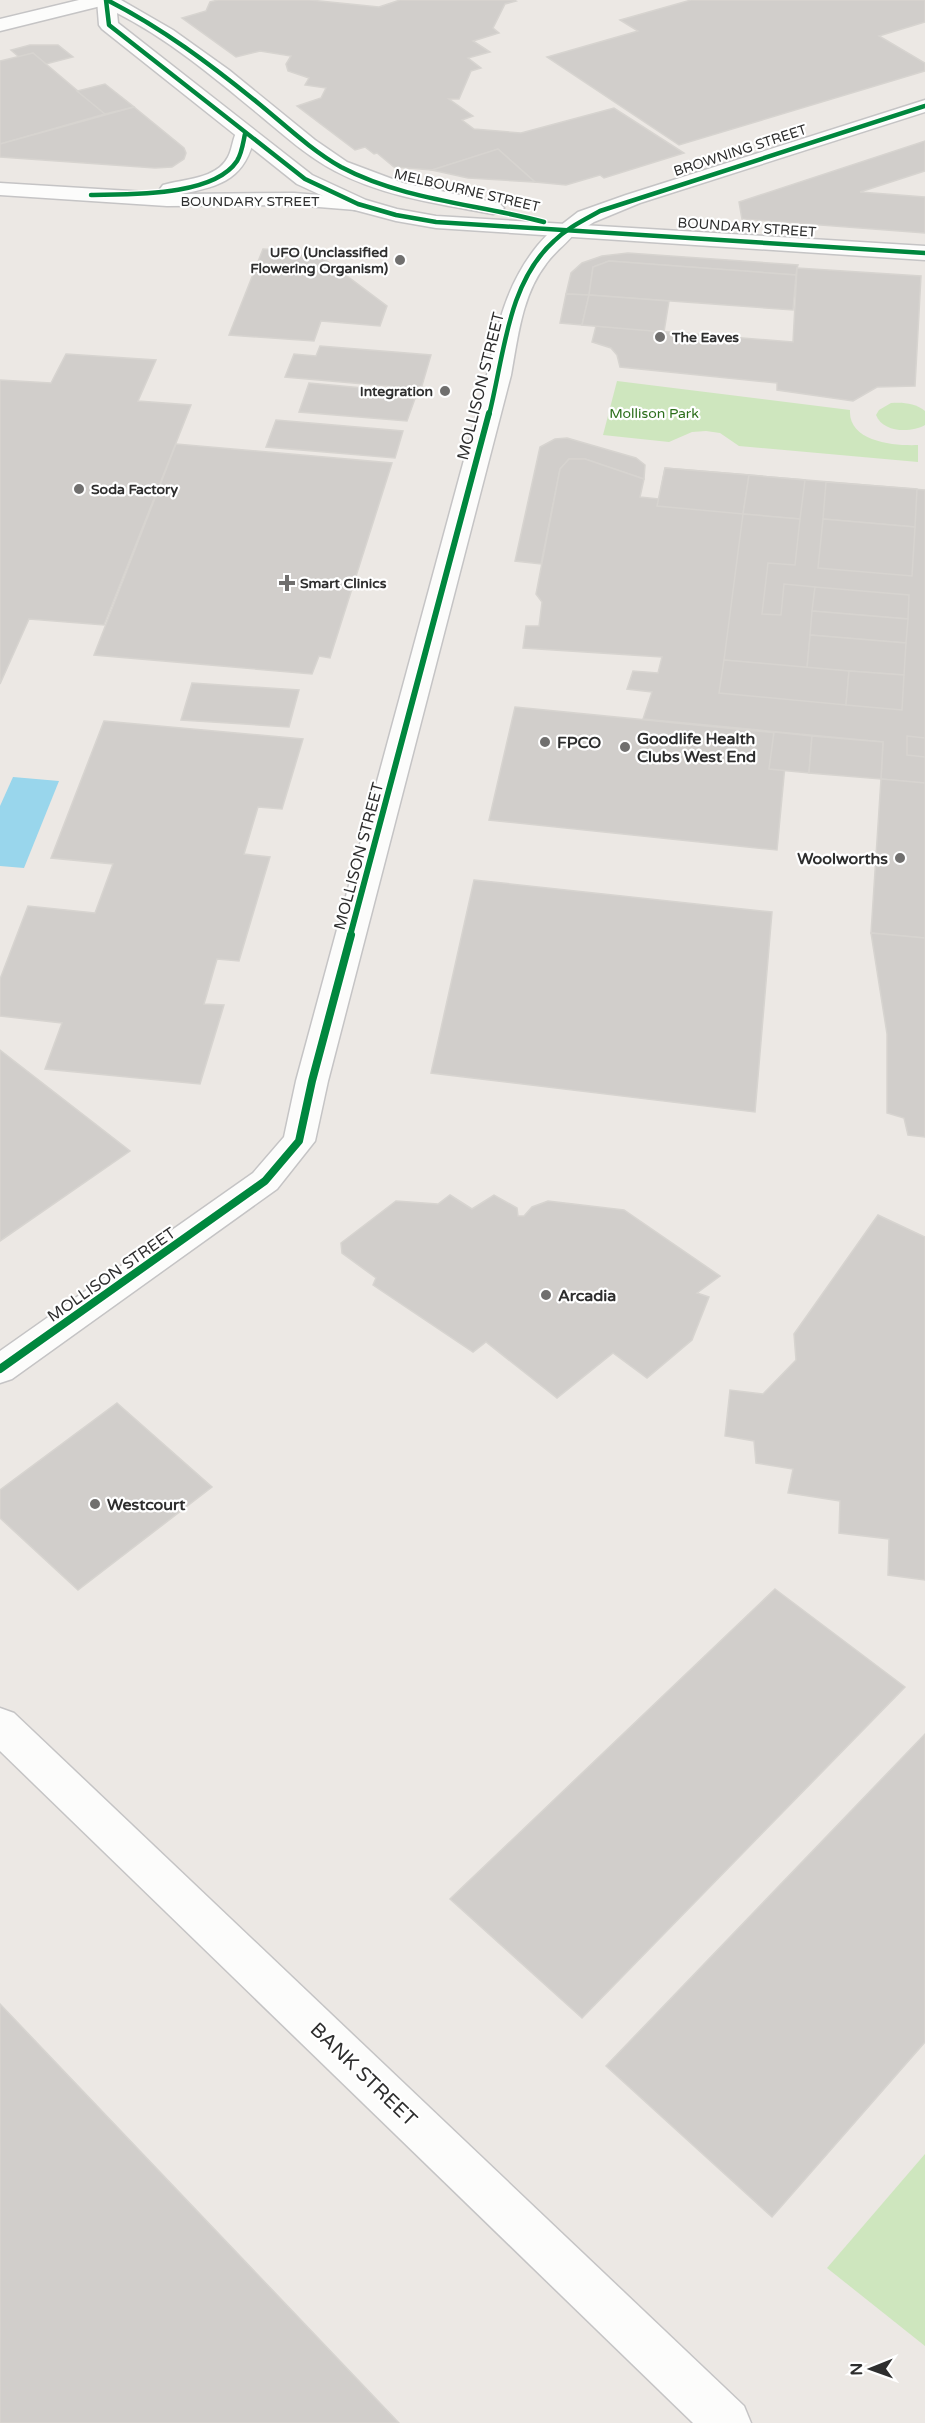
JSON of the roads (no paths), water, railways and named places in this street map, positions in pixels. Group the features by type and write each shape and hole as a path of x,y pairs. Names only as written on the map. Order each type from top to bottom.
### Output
{"street":[{"path":"0,25 105,0"},
{"name":"MELBOURNE STREET","path":"105,0 109,25 303,179 326,192 356,204 396,215 436,222 567,229"},
{"name":"MELBOURNE STREET","path":"105,0 141,16 235,85 303,140 341,166 391,186 508,211 567,229"},
{"name":"BROWNING STREET","path":"567,229 593,214 633,199 925,106"},
{"path":"91,195 167,190 212,178 234,164 245,134"},
{"name":"BOUNDARY STREET","path":"0,189 179,201 294,199 356,204"},
{"name":"BOUNDARY STREET","path":"567,229 925,254"},
{"name":"MOLLISON STREET","path":"0,1369 265,1181 299,1141 312,1081 499,375 516,296 536,260 567,229"},
{"name":"BANK STREET","path":"0,1725 728,2423"}],"water":[{"path":"13,777 59,781 24,868 0,866 0,806"}],"place":[{"name":"UFO (Unclassified Flowering Organism)","path":"400,260"},
{"name":"The Eaves","path":"660,337"},
{"name":"Integration","path":"445,391"},
{"name":"Soda Factory","path":"79,489"},
{"name":"Smart Clinics","path":"287,583"},
{"name":"FPCO","path":"545,742"},
{"name":"Goodlife Health Clubs West End","path":"625,747"},
{"name":"Woolworths","path":"900,858"},
{"name":"Arcadia","path":"546,1295"},
{"name":"Westcourt","path":"95,1504"}],"park label":[{"name":"Mollison Park","path":"654,413"}]}
